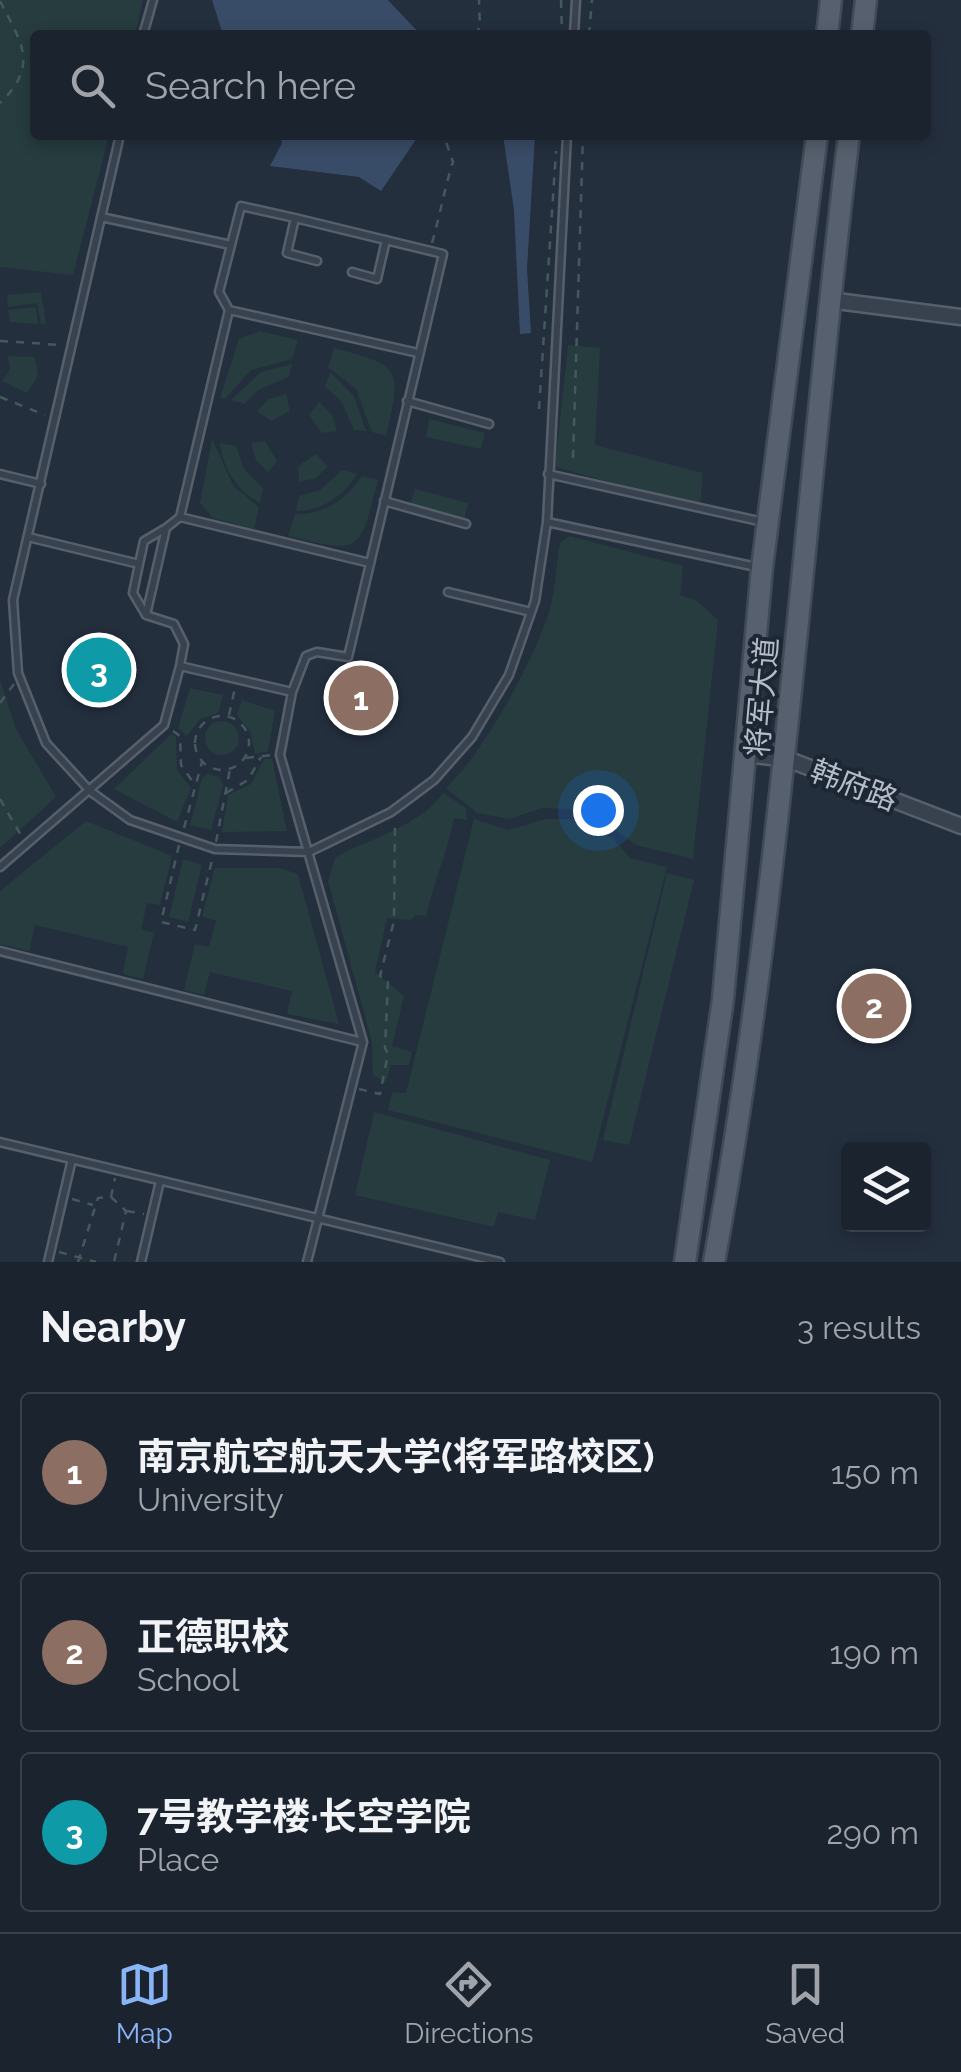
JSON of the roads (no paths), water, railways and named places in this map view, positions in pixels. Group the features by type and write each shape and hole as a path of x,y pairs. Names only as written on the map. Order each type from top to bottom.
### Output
{"main road":[{"path":"828,30 831,0"},
{"path":"863,30 866,0"},
{"name":"将军大道","path":"686,1262 723,999 762,568 816,140"},
{"name":"将军大道","path":"714,1262 738,1134 787,759 829,300 849,140"}],"street":[{"path":"829,300 961,317"},
{"name":"韩府路","path":"746,754 787,759 961,826"}],"lane":[{"path":"144,30 153,0"},
{"path":"574,30 576,0"},
{"path":"119,140 14,605 21,680 46,742 90,791 130,820 215,849 309,852 390,812 434,780 472,737 509,675 531,612 547,522 567,140"},
{"path":"0,867 164,725 184,644 174,624 146,615 132,592 144,542 180,517 229,310 219,292 241,206 443,254 348,657 317,652 306,656 292,692 280,754 363,1042 307,1262"},
{"path":"102,217 231,245"},
{"path":"295,218 287,254 317,261"},
{"path":"352,272 377,279 386,240"},
{"path":"229,310 418,353"},
{"path":"407,402 489,424"},
{"path":"0,474 41,484"},
{"path":"548,474 770,523"},
{"path":"384,502 466,524"},
{"path":"180,517 370,563"},
{"path":"547,522 762,568"},
{"path":"146,615 166,528"},
{"path":"28,537 138,564"},
{"path":"448,592 531,612"},
{"path":"0,602 14,605"},
{"path":"180,666 292,692"},
{"path":"0,951 363,1042"},
{"path":"0,1142 500,1262"},
{"path":"48,1262 72,1160"},
{"path":"142,1262 160,1181"}],"water":[{"path":"212,0 388,0 416,30 221,30"},
{"path":"281,140 416,140 381,191 359,177 270,166"},
{"path":"504,140 535,140 527,269 531,333 520,334 514,210"}],"place":[{"name":"7号教学楼·长空学院","path":"99,670"},
{"name":"南京航空航天大学(将军路校区)","path":"361,698"},
{"name":"正德职校","path":"874,1006"}]}
